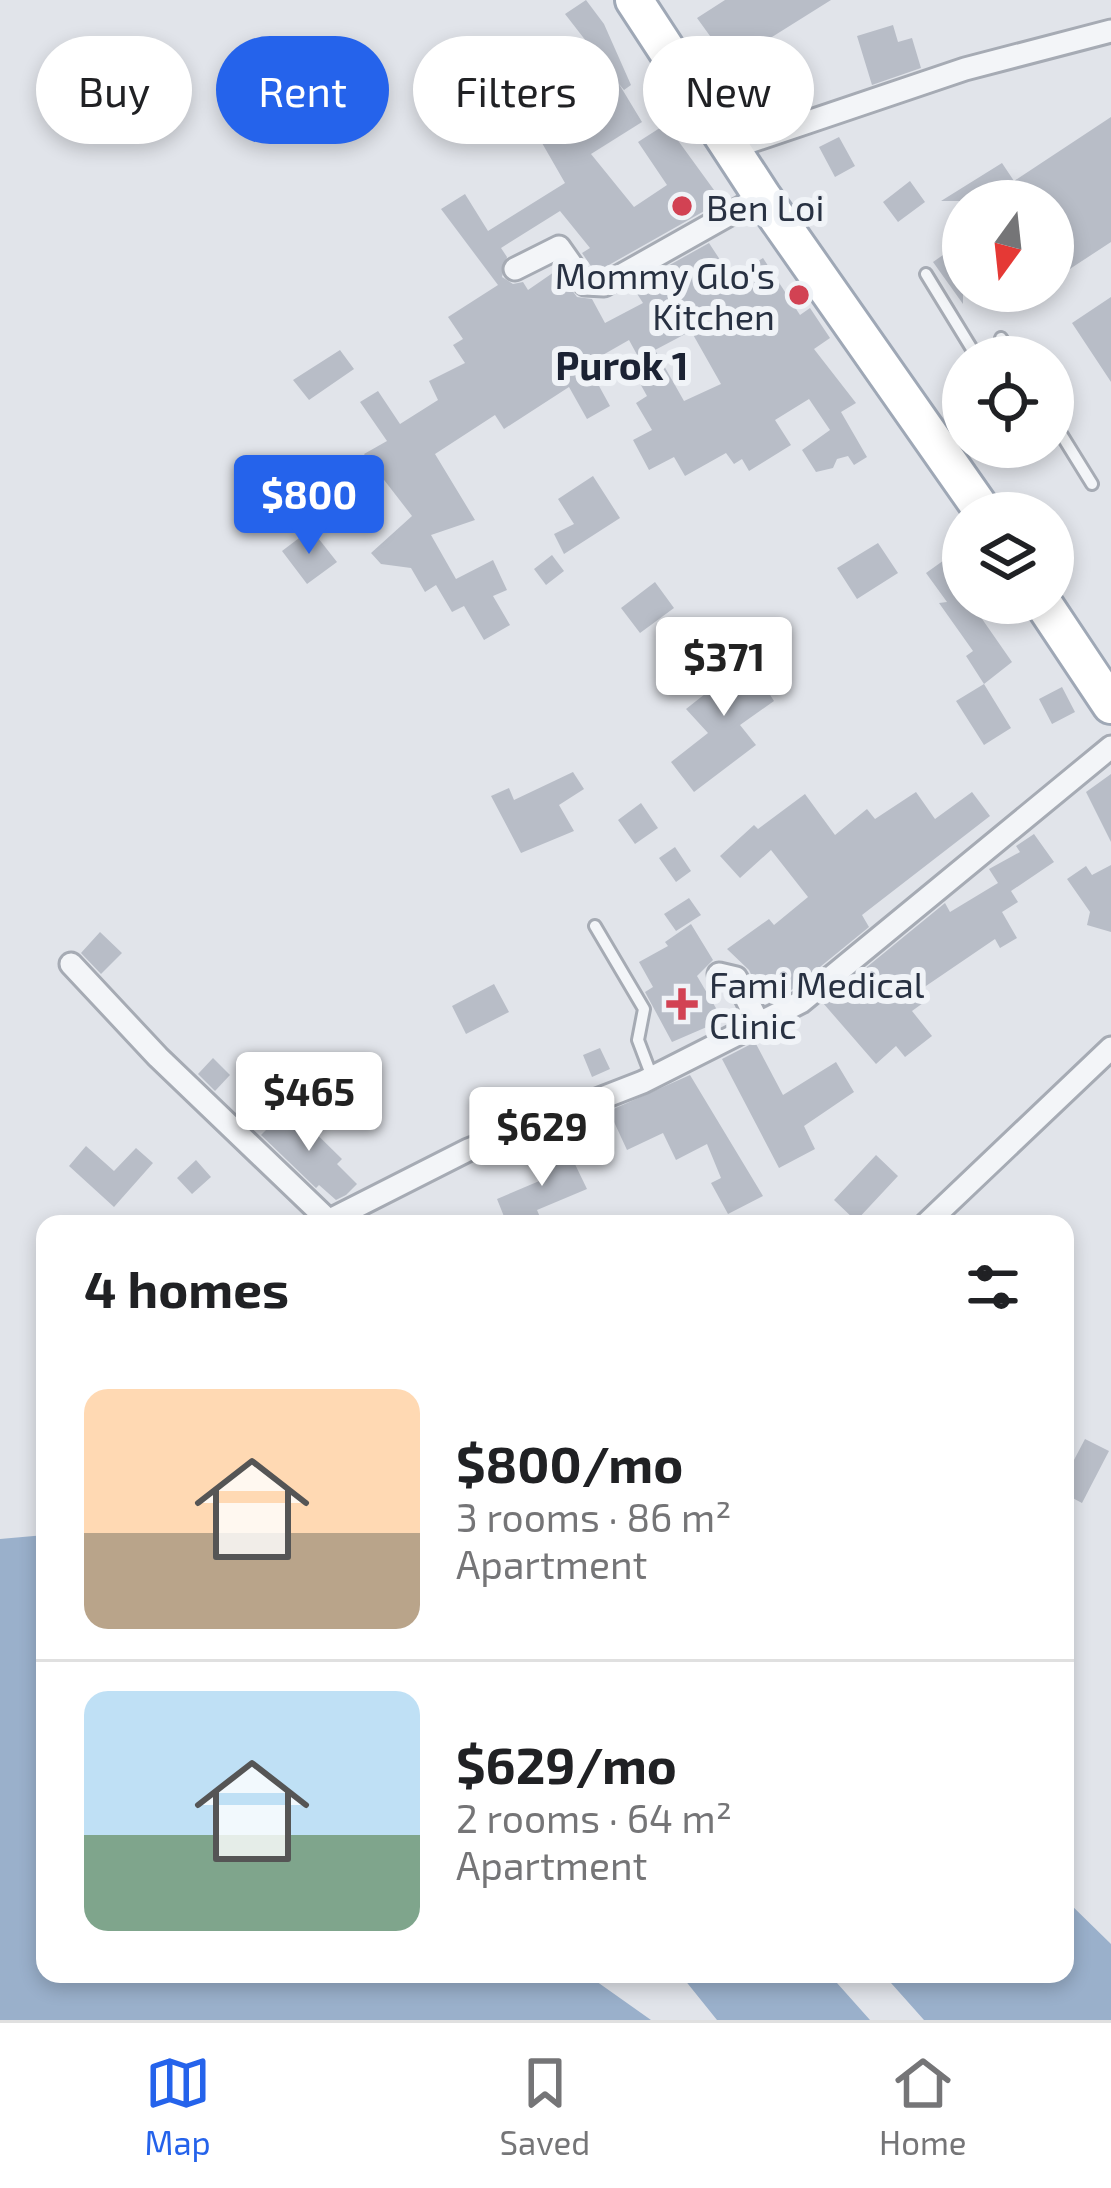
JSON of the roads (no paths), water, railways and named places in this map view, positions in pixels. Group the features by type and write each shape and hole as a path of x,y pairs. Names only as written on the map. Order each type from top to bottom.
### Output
{"main road":[{"path":"634,0 762,196 968,492"},
{"path":"1057,624 1111,705"}],"street":[{"path":"734,147 964,69 1111,31"},
{"path":"515,269 559,247 585,284 604,285 762,196"},
{"path":"339,1215 468,1150 652,1077 801,1002 1111,748"},
{"path":"71,964 318,1215"},
{"path":"719,974 736,978 759,1024"},
{"path":"935,1215 1111,1048"}],"lane":[{"path":"926,274 964,336"},
{"path":"1074,454 1093,484"},
{"path":"595,926 644,1009 638,1040 652,1077"}],"water":[{"path":"36,1536 36,1983 599,1983 651,2020 0,2020 0,1539"},
{"path":"1074,1908 1111,1944 1111,2020 924,2020 891,1983 1074,1983"},
{"path":"687,1983 837,1983 870,2020 717,2020"}],"place":[{"name":"Ben Loi","path":"682,206"},
{"name":"Mommy Glo's Kitchen","path":"799,295"},
{"name":"Fami Medical Clinic","path":"682,1004"}],"district":[{"name":"Purok 1","path":"622,364"}]}
